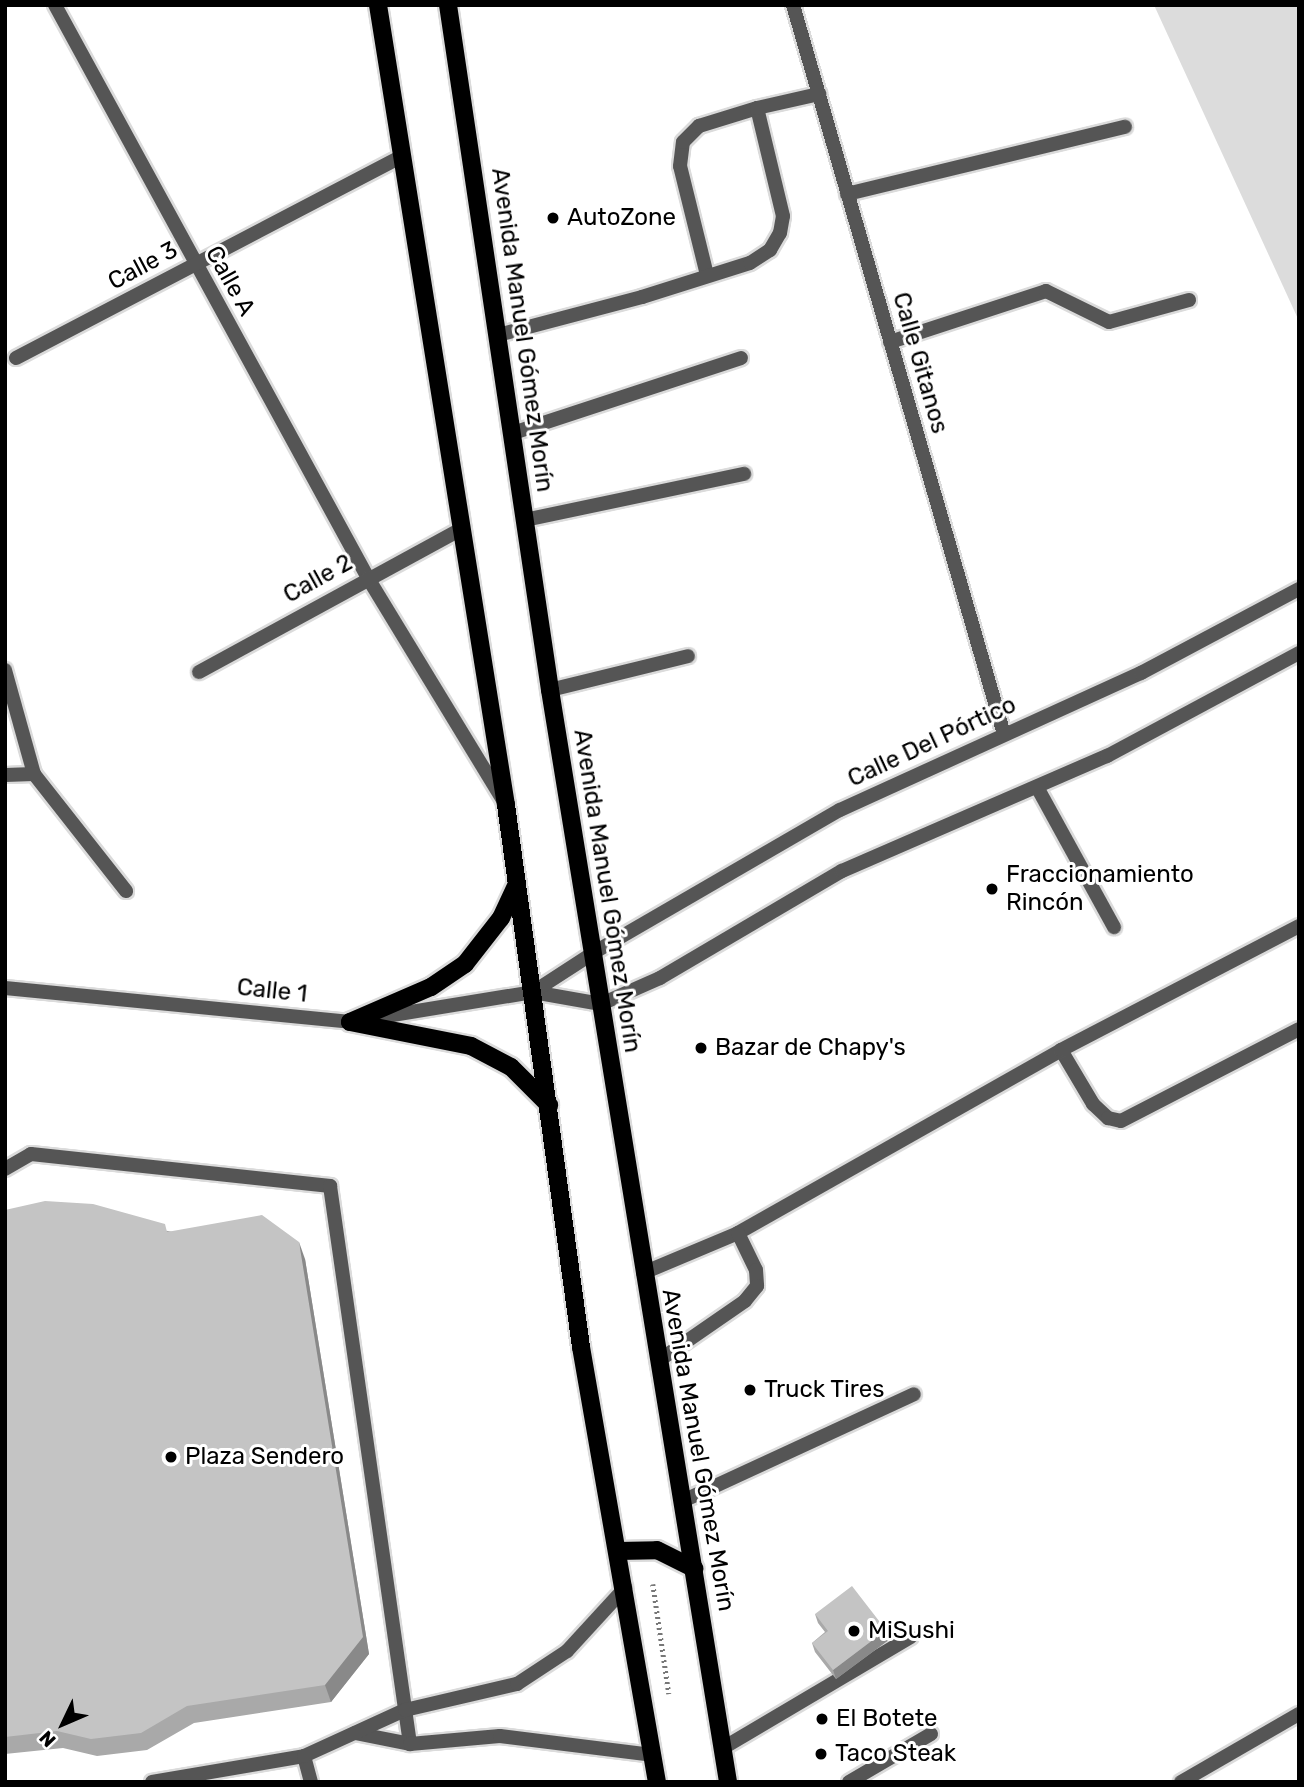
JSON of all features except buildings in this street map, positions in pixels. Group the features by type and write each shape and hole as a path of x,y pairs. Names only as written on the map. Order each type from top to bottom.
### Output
{"main road":[{"path":"379,5 506,805 581,1347 657,1782"},
{"name":"Avenida Manuel Gómez Morín","path":"448,5 550,690 643,1273 685,1500 728,1782"},
{"path":"350,1022 430,987 465,964 500,918 517,883"},
{"path":"350,1022 471,1046 511,1067 549,1105"},
{"path":"618,1551 657,1550 695,1569"}],"street":[{"name":"Calle A","path":"55,5 194,264 368,578 506,805"},
{"name":"Calle Gitanos","path":"793,5 1004,734"},
{"path":"707,275 680,166 684,142 699,126 757,108 819,94"},
{"path":"498,335 642,297 750,263 770,250 780,233 783,216 757,108"},
{"path":"848,194 1125,127"},
{"name":"Calle 3","path":"16,358 402,156"},
{"path":"890,342 1046,291 1109,322 1189,300"},
{"path":"513,433 741,358"},
{"path":"525,520 744,474"},
{"name":"Calle 2","path":"199,672 461,529"},
{"name":"Calle Del Pórtico","path":"593,953 840,810 1140,673 1299,589"},
{"path":"601,1004 660,978 842,871 1107,756 1299,653"},
{"path":"550,690 688,656"},
{"path":"5,670 34,774 126,891"},
{"path":"5,775 34,774"},
{"path":"1037,787 1114,927"},
{"path":"643,1273 738,1233 1061,1050 1299,926"},
{"name":"Calle 1","path":"533,992 593,953"},
{"name":"Calle 1","path":"5,988 350,1022 533,992 601,1004"},
{"path":"1061,1050 1093,1104 1108,1118 1121,1121 1299,1029"},
{"path":"5,1168 31,1154 330,1186 410,1744"},
{"path":"661,1359 745,1301 757,1286 756,1270 738,1233"},
{"path":"685,1500 914,1394"},
{"path":"152,1782 303,1756 405,1710 517,1684 538,1673 582,1637 625,1588"},
{"path":"723,1748 911,1637"},
{"path":"1181,1782 1299,1714"},
{"path":"355,1732 410,1744 500,1735 652,1755"},
{"path":"849,1782 931,1734"},
{"path":"303,1756 311,1782"}],"path":[{"path":"653,1584 671,1703"}],"shaded area":[{"path":"1154,5 1299,5 1299,321"}],"place":[{"name":"AutoZone","path":"553,218"},
{"name":"Fraccionamiento Rincón","path":"992,889"},
{"name":"Bazar de Chapy's","path":"701,1048"},
{"name":"Truck Tires","path":"750,1390"},
{"name":"Plaza Sendero","path":"171,1457"},
{"name":"MiSushi","path":"854,1631"},
{"name":"El Botete","path":"822,1719"},
{"name":"Taco Steak","path":"821,1754"}]}
